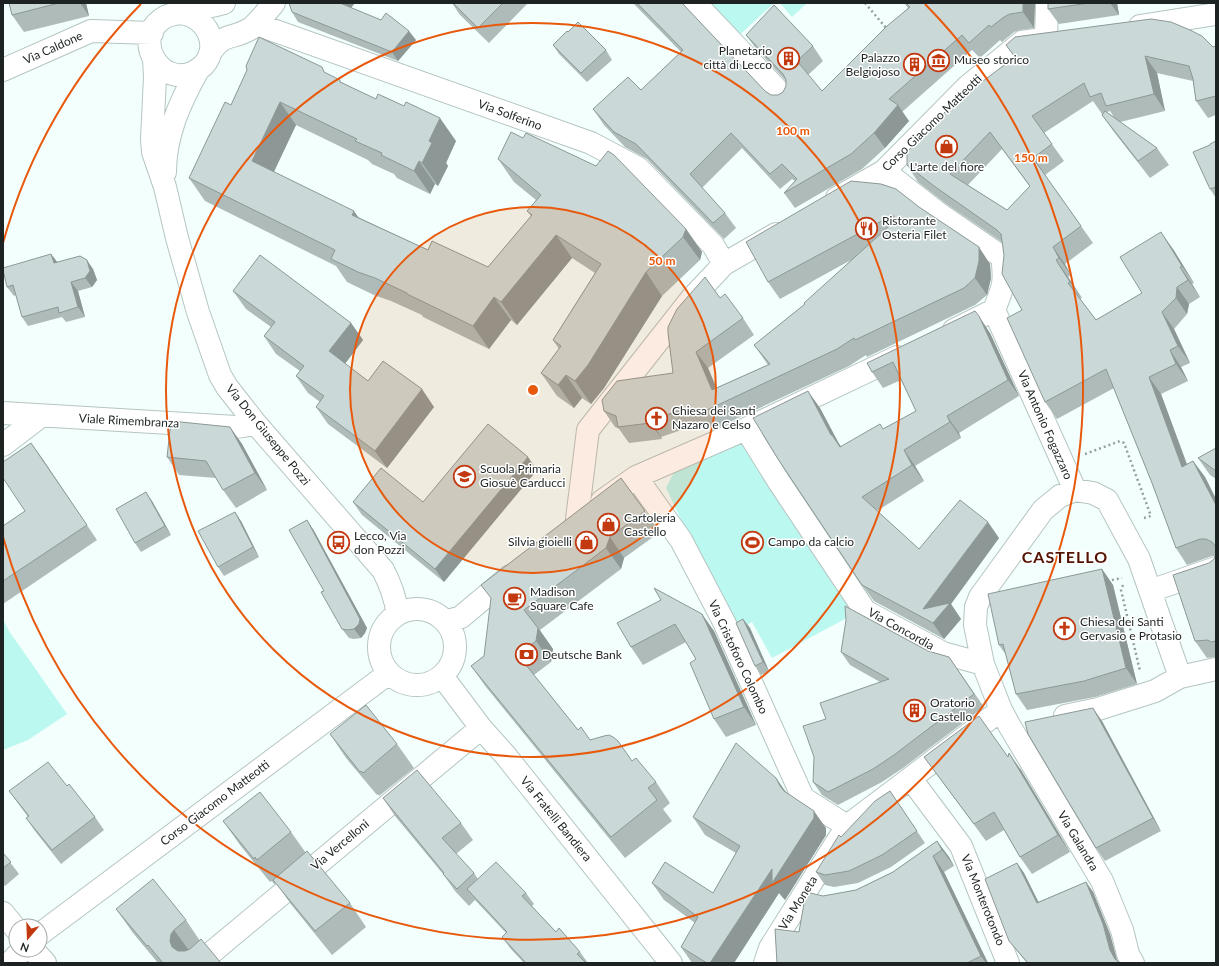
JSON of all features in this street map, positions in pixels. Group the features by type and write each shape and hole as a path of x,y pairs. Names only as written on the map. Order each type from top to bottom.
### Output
{"street":[{"path":"152,33 159,22 177,10 224,3"},
{"name":"Via Don Giuseppe Pozzi","path":"165,187 166,153 173,125 184,95 204,62 219,42 224,38 243,32 256,24 274,3"},
{"path":"694,3 785,98"},
{"path":"1046,39 1047,3"},
{"path":"154,59 164,70 172,74 188,74 204,62 211,42 207,28 195,17 177,10"},
{"path":"1124,28 1216,14"},
{"name":"Via Solferino","path":"256,24 598,147 638,168 713,246 724,264"},
{"name":"Via Caldone","path":"3,70 91,31 152,33"},
{"name":"Via Don Giuseppe Pozzi","path":"152,33 150,47 154,59 155,77 152,139 153,152 165,187 177,238 198,312 216,365 227,387 256,424 383,570 396,597 398,614"},
{"name":"Corso Giacomo Matteotti","path":"817,210 884,171 968,86 1022,42 1069,35"},
{"path":"884,171 938,213 1002,257 1004,288 994,310 937,338"},
{"path":"791,226 724,264 692,298 588,430 571,524 636,477 746,429 916,348"},
{"name":"Via Antonio Fogazzaro","path":"994,310 1075,490 1060,496 1043,510 980,597 976,607 975,625 983,664 1022,719"},
{"name":"Viale Rimembranza","path":"3,413 236,427 256,424"},
{"path":"3,445 41,416"},
{"name":"Via Concordia","path":"746,429 783,488 865,610 943,653 983,664"},
{"name":"Via Cristoforo Colombo","path":"636,477 681,540 724,622 803,798 847,826"},
{"path":"1075,490 1094,493 1107,500 1139,559 1180,677"},
{"path":"446,622 461,617 522,566"},
{"path":"1150,592 1216,568"},
{"path":"408,610 424,610 438,615 446,622 452,633 455,644 454,656 442,676 432,682 421,685 409,684 398,680 389,673 383,664 379,653 379,642 382,631 389,621 398,614 408,610"},
{"path":"1022,719 1098,709 1155,691 1180,677 1216,669"},
{"name":"Corso Giacomo Matteotti","path":"48,928 389,673"},
{"name":"Via Fratelli Bandiera","path":"442,676 481,728 506,756 671,963"},
{"name":"Via Moneta","path":"766,963 770,948 847,826 911,779 1022,719"},
{"name":"Via Galandra","path":"1022,719 1113,906 1122,930 1128,954 1133,963"},
{"name":"Via Vercelloni","path":"200,963 481,728"},
{"name":"Via Monterotondo","path":"911,779 961,846 1008,963"},
{"path":"937,850 955,838"},
{"path":"805,892 826,898"}],"path":[{"path":"865,3 888,30"},
{"path":"1104,582 1125,577"}],"green space":[{"path":"696,3 774,3 732,42"},
{"path":"780,3 807,3 792,17"},
{"name":"Campo da calcio","path":"744,434 858,612 772,658 752,622 734,632 666,488 678,464"},
{"path":"3,619 9,631 67,714 28,740 3,750"}],"building":[{"path":"9,3 59,3 12,15"},
{"path":"289,3 340,3 381,20 386,13 409,31 392,52 292,12"},
{"path":"453,3 503,3 478,28"},
{"path":"637,3 682,3 765,91 771,95 778,95 783,92 786,86 786,80 783,74 746,35 774,5 813,46 797,61 822,91 887,26 910,7 906,3 1023,3 1023,12 1010,14 991,27 989,25 969,43 962,35 889,99 898,105 874,133 851,154 784,193 797,179 782,164 770,174 731,133 690,174 725,213 713,223 636,144 614,132 593,109 628,77 641,90 683,50"},
{"path":"1048,3 1089,3 1048,9"},
{"path":"1151,19 1171,22 1202,36 1213,47 1216,46 1216,96 1196,101 1193,79 1189,66 1145,56 1154,94 1106,106 1101,93 1090,97 1084,83 1032,116 1052,144 1033,158 1081,226 1053,247 1059,258 1056,260 1070,282 1068,283 1096,320 1142,293 1120,257 1161,232 1182,266 1180,267 1188,280 1177,287 1176,298 1162,312 1178,346 1170,350 1176,364 1149,377 1182,467 1193,461 1216,505 1216,547 1212,542 1206,539 1200,539 1176,548 1152,483 1106,369 1045,402 1007,318 1022,310 1002,274 1004,255 1001,234 907,165 907,152 963,93 975,87 1015,57 1006,45 1015,37","holes":["990,132 1030,186 1007,210 950,174"]},
{"path":"578,22 606,50 581,73 553,45"},
{"path":"259,37 322,67 324,72 340,80 340,82 376,99 378,94 404,106 406,102 440,118 429,141 432,143 422,163 419,161 414,171 381,155 382,153 355,141 357,139 280,102 252,161 354,211 352,215 428,250 432,241 488,267 532,215 527,211 541,195 498,159 511,132 523,138 526,133 596,166 608,151 614,155 686,229 683,237 646,272 588,365 575,381 566,375 558,385 541,373 561,346 553,340 601,264 556,235 501,302 494,297 473,326 407,293 331,259 335,250 189,178 225,102 231,105 247,70 246,66"},
{"path":"1105,111 1157,148 1138,161 1102,115"},
{"path":"1216,141 1216,187 1210,189 1193,152"},
{"path":"851,181 881,184 896,189 919,207 979,247 979,261 975,278 964,288 855,340 854,338 837,349 705,411 682,410 650,420 650,423 618,427 616,416 604,411 602,400 617,381 673,373 668,327 677,309 705,277 720,298 725,294 743,318 696,352 712,390 770,364 754,345 805,304 804,303 896,220 893,215 768,282 746,242"},
{"path":"51,254 54,263 80,256 87,260 90,271 85,278 71,282 78,307 59,313 58,307 22,317 13,285 7,287 3,268"},
{"path":"260,255 351,323 329,351 368,381 383,361 422,389 375,451 316,407 324,396 296,376 304,366 264,336 275,322 233,291"},
{"path":"975,311 979,316 1008,380 947,416 950,422 904,450 912,465 862,497 919,549 960,500 988,522 923,609 950,603 933,623 862,585 778,459 753,418 808,391 831,435 840,447 880,424 883,429 916,411 893,362 872,372 867,363"},
{"path":"171,421 230,427 255,473 223,490 206,461 167,457"},
{"path":"488,424 528,457 435,569 353,502 381,468 423,502"},
{"path":"31,443 87,525 3,581 3,526 25,511 3,478 3,462"},
{"path":"1216,448 1216,471 1198,458"},
{"path":"621,478 645,511 610,537 606,548 524,610 538,628 536,641 518,655 578,730 581,727 590,740 609,735 613,737 618,741 632,761 636,758 656,782 648,788 657,800 611,837 471,666 484,656 491,598 481,585"},
{"path":"146,492 165,526 135,543 116,509"},
{"path":"235,512 253,547 218,567 198,531"},
{"path":"307,520 360,619 359,624 354,629 342,629 321,592 324,591 289,530"},
{"path":"1216,555 1216,641 1195,641 1173,575 1209,563"},
{"name":"Chiesa dei Santi Gervasio e Protasio","path":"1102,569 1126,668 1084,681 1016,694 1003,644 999,645 988,594"},
{"path":"654,588 702,614 744,707 714,719 690,663 696,659 675,624 631,647 617,623 661,600"},
{"name":"Oratorio Castello","path":"845,606 928,651 949,657 974,694 894,755 873,769 828,792 813,782 814,757 803,726 826,719 820,703 889,679 841,652 846,620"},
{"path":"743,619 763,662 755,666 736,623"},
{"path":"366,705 397,744 363,773 361,771 360,772 330,734"},
{"path":"1093,708 1153,818 1096,848 1028,734 1025,722"},
{"path":"979,716 1008,757 1009,753 1058,835 1020,857 994,812 974,824 924,757"},
{"path":"736,743 776,778 784,791 814,811 814,818 772,883 772,869 710,963 707,963 681,947 698,917 652,883 665,862 713,893 740,846 693,817"},
{"path":"48,762 67,786 69,784 95,817 52,850 26,818 29,816 9,791"},
{"path":"417,770 461,823 442,838 474,873 457,889 443,874 444,873 383,798"},
{"path":"890,791 917,831 882,855 849,871 825,875 816,872 839,835 841,837 875,801"},
{"path":"260,792 291,832 257,860 255,857 254,859 223,821"},
{"path":"937,841 942,850 933,856 981,956 967,963 777,963 775,929 799,932 806,892 823,896 856,890 893,872"},
{"path":"307,851 350,903 315,931 273,880"},
{"path":"3,853 11,862 3,868"},
{"path":"496,862 526,893 522,896 556,932 559,928 580,952 577,954 586,963 526,963 502,937 507,932 467,889"},
{"path":"1017,863 1037,903 1086,882 1103,924 1110,950 1115,959 1120,963 1028,963 1009,941 985,879"},
{"path":"153,879 186,920 171,934 170,941 172,947 178,951 185,951 190,949 201,939 221,963 163,963 116,909"}],"place":[{"name":"Planetario città di Lecco","path":"788,58"},
{"name":"Museo storico","path":"939,60"},
{"name":"Palazzo Belgiojoso","path":"915,65"},
{"name":"L'arte del fiore","path":"947,146"},
{"name":"Ristorante Osteria Filet","path":"867,228"},
{"name":"Chiesa dei Santi Nazaro e Celso","path":"656,418"},
{"name":"Scuola Primaria Giosuè Carducci","path":"464,476"},
{"name":"Cartoleria Castello","path":"609,525"},
{"name":"Silvia gioielli","path":"587,542"},
{"name":"Campo da calcio","path":"752,542"},
{"name":"Lecco, Via don Pozzi","path":"339,543"},
{"name":"Madison Square Cafe","path":"514,599"},
{"name":"Chiesa dei Santi Gervasio e Protasio","path":"1064,629"},
{"name":"Deutsche Bank","path":"526,655"},
{"name":"Oratorio Castello","path":"914,710"}],"district":[{"name":"CASTELLO","path":"1065,557"}]}
